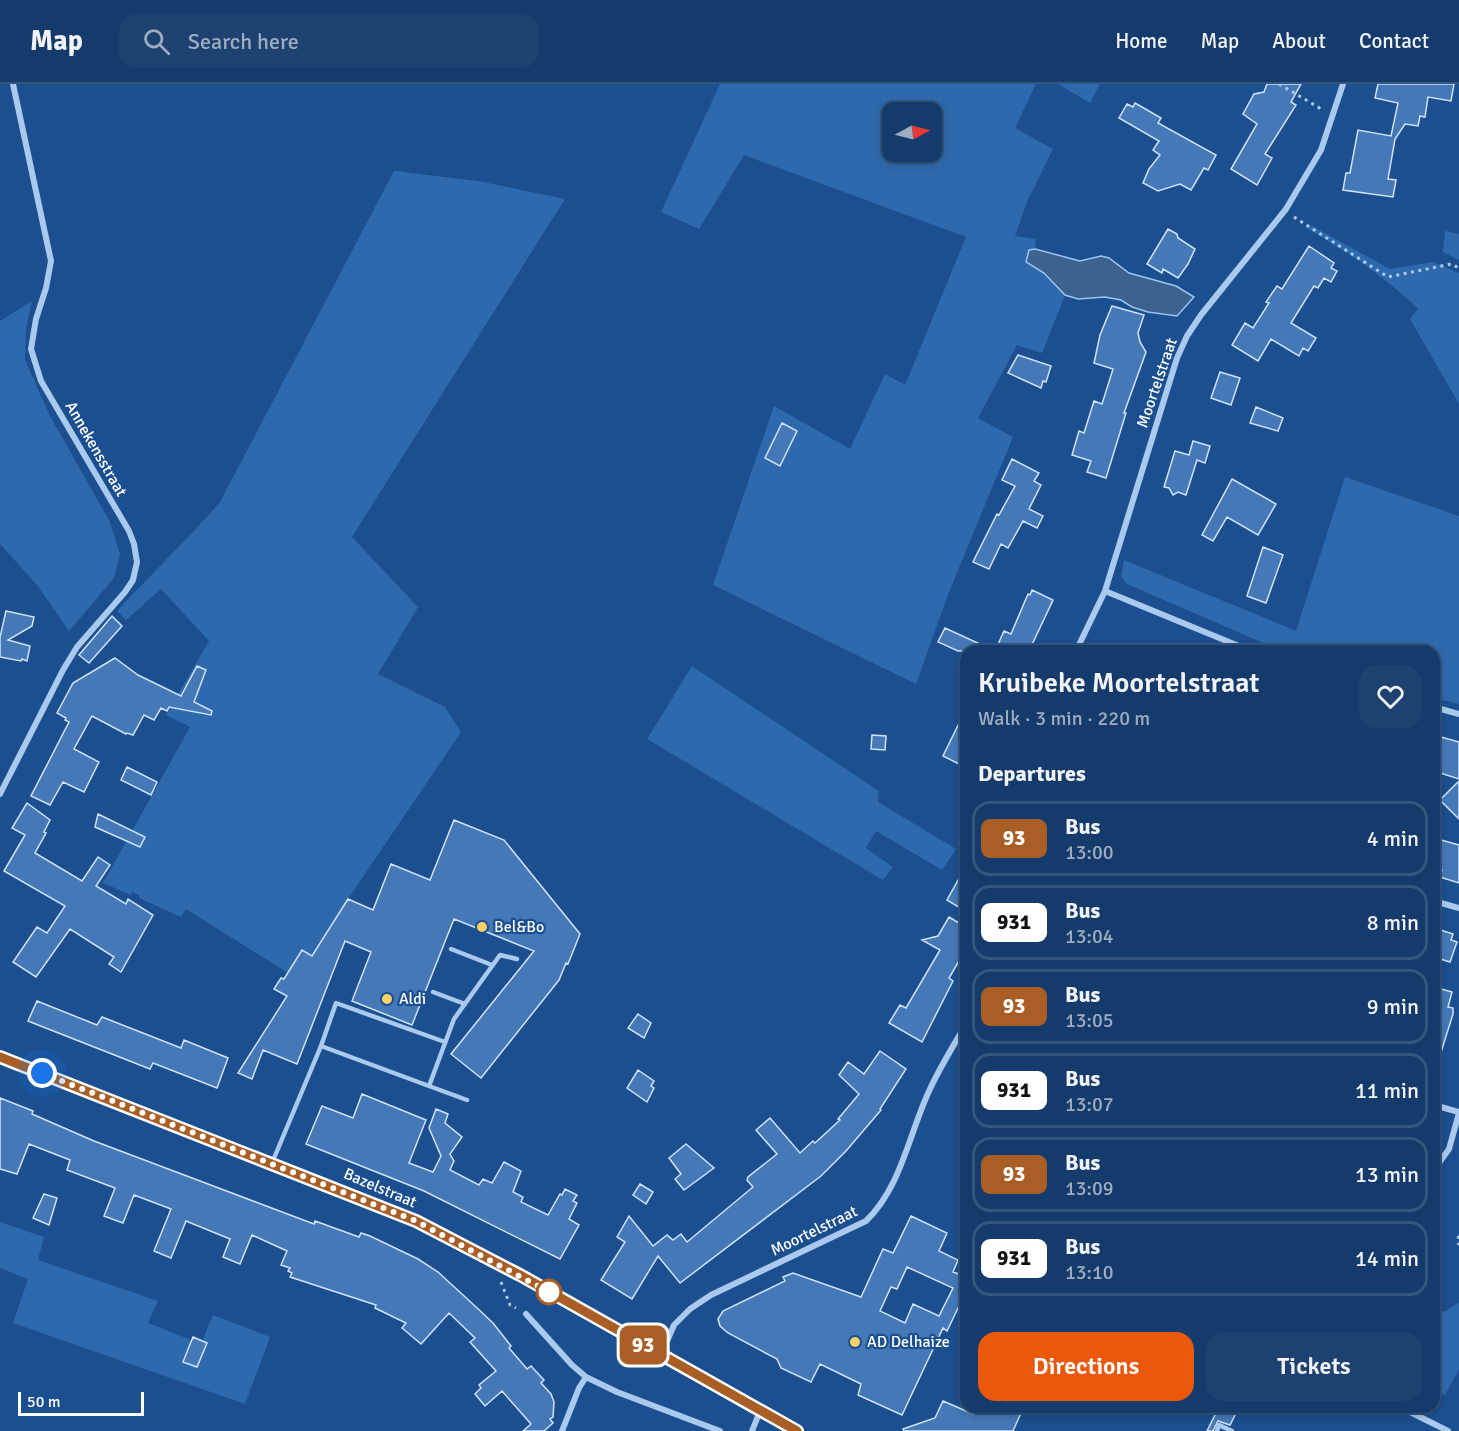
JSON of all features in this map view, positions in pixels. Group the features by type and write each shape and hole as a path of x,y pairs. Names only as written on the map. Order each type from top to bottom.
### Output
{"main road":[{"name":"Bazelstraat","path":"0,1057 416,1221 797,1431"}],"street":[{"name":"Annekensstraat","path":"0,794 63,670 77,647 125,592 133,580 137,562 129,531 41,381 31,349 51,261 13,84"},
{"name":"Moortelstraat","path":"1079,645 1105,591 1177,358 1187,336 1201,315 1286,209 1321,150 1343,84"},
{"path":"1105,591 1236,645"},
{"path":"1440,709 1459,714"},
{"path":"1440,903 1459,908"},
{"name":"Moortelstraat","path":"661,1355 674,1325 690,1309 711,1295 866,1221 880,1208 891,1190 930,1089 960,1035"},
{"path":"1440,1107 1459,1113 1449,1149 1440,1162"},
{"path":"526,1314 572,1365 586,1377 617,1392 720,1431"},
{"path":"562,1431 579,1388 586,1377"},
{"path":"752,1431 759,1411"},
{"path":"1412,1413 1448,1431"}],"lane":[{"path":"451,949 492,965"},
{"path":"429,1086 454,1019 500,955 518,959"},
{"path":"433,992 465,1004"},
{"path":"272,1163 321,1046 336,1003 446,1042"},
{"path":"321,1046 467,1100"},
{"path":"1217,1431 1220,1425 1232,1431"}],"path":[{"path":"1279,84 1332,115"},
{"path":"1286,209 1298,220 1388,277 1451,264 1459,268"},
{"path":"1459,1236 1457,1240 1459,1245"},
{"path":"492,1261 510,1305 526,1314"}],"shaded area":[{"path":"720,84 1036,84 1015,128 1053,149 1027,202 1015,236 1036,239 1035,249 1029,251 1026,262 1044,273 1065,295 1042,353 1017,345 978,418 1013,437 949,592 916,684 713,585 774,406 850,449 885,374 905,385 966,237 744,155 699,229 661,212"},
{"path":"1058,84 1100,84 1090,103"},
{"path":"394,171 478,181 565,199 352,537 418,607 378,674 445,707 461,732 312,956 302,951 288,973 186,909 181,917 139,898 139,895 132,892 131,895 103,883 190,727 166,715 209,641 161,589 126,620 117,611 220,502"},
{"path":"1312,226 1390,269 1433,262 1459,273 1459,404 1410,319 1418,309 1378,275 1305,227"},
{"path":"1445,231 1459,234 1459,260 1443,252"},
{"path":"1035,249 1080,261 1101,256 1109,258 1129,273 1176,286 1194,297 1177,316 1148,312 1132,307 1121,300 1105,297 1078,299 1065,295 1044,273 1026,262 1029,250"},
{"path":"32,301 26,329 25,360 49,414 110,522 120,554 114,578 69,631 37,585 0,544 0,321"},
{"path":"1345,477 1459,516 1459,704 1440,699 1440,645 1268,645 1127,584 1121,576 1124,560 1296,631"},
{"path":"692,666 879,791 878,802 956,849 942,870 876,831 866,848 893,867 883,880 647,739"},
{"path":"0,1222 44,1237 38,1260 158,1301 148,1323 201,1344 213,1315 270,1337 245,1404 13,1323 28,1279 0,1268"},
{"path":"1459,1302 1459,1369 1445,1395 1440,1393 1440,1312 1446,1311"}],"building":[{"path":"1267,84 1301,84 1291,102 1296,105 1265,154 1272,158 1257,185 1231,169 1257,124 1243,114 1254,94 1264,92"},
{"path":"1378,84 1454,84 1451,101 1428,97 1425,117 1420,116 1418,126 1405,124 1395,139 1388,179 1396,180 1393,197 1343,190 1346,173 1350,173 1358,130 1391,136 1398,103 1375,98"},
{"path":"1135,103 1161,118 1158,123 1216,155 1208,170 1204,168 1191,190 1180,184 1158,191 1143,183 1149,169 1160,155 1153,150 1159,141 1119,118 1127,104 1133,107"},
{"path":"1168,229 1195,249 1178,278 1163,269 1162,273 1147,264"},
{"path":"1309,246 1334,263 1331,268 1337,271 1331,282 1324,278 1318,288 1314,286 1291,323 1316,338 1308,351 1303,348 1299,356 1271,339 1258,361 1232,345 1245,323 1253,328 1269,303 1266,302 1277,286 1282,289"},
{"path":"1112,306 1144,315 1138,333 1146,352 1124,413 1126,413 1106,478 1087,472 1091,461 1072,455 1079,431 1084,433 1094,401 1102,404 1113,369 1094,363 1100,335"},
{"path":"1018,355 1051,366 1046,382 1043,381 1041,388 1008,373"},
{"path":"1220,372 1240,378 1231,405 1211,398"},
{"path":"1256,407 1283,418 1278,431 1250,423"},
{"path":"782,423 797,431 780,466 765,458"},
{"path":"1193,441 1210,446 1205,463 1197,460 1186,495 1178,492 1173,495 1169,488 1164,487 1175,451 1189,455"},
{"path":"1012,459 1039,473 1034,481 1041,485 1029,509 1043,516 1037,528 1023,521 1008,548 1001,544 989,569 973,562 997,514 999,515 1015,486 1002,480"},
{"path":"1232,479 1276,504 1258,535 1227,517 1213,541 1202,535"},
{"path":"1263,547 1283,555 1266,603 1247,596"},
{"path":"1032,590 1053,600 1032,645 998,645 1004,631 1011,634 1028,594 1030,595"},
{"path":"6,611 34,617 32,626 8,640 30,646 27,661 0,657 0,637"},
{"path":"112,616 122,626 89,663 79,655"},
{"path":"945,628 982,645 960,645 960,651 958,651 938,642"},
{"path":"115,658 138,675 181,696 197,666 206,670 194,702 212,711 211,715 169,707 167,711 161,708 154,720 144,715 133,735 126,734 92,716 74,749 99,762 84,792 63,782 50,805 31,796 69,722 57,713 73,683"},
{"path":"960,721 960,762 959,764 943,756"},
{"path":"872,735 886,736 885,750 871,749"},
{"path":"1440,737 1459,742 1459,779 1440,773"},
{"path":"127,767 157,782 151,795 121,780"},
{"path":"1459,781 1459,819 1440,800"},
{"path":"27,803 50,820 35,853 82,881 98,857 110,865 96,886 126,904 128,899 153,915 121,972 109,964 114,957 70,929 36,977 13,962 37,927 47,933 65,906 4,871 25,835 12,828"},
{"path":"98,814 145,837 140,847 95,827"},
{"path":"454,820 504,840 580,934 559,980 481,1078 451,1054 534,951 454,919 412,1025 352,1001 371,952 345,941 297,1064 263,1050 252,1079 238,1073 287,996 274,989 281,978 284,979 302,950 312,956 348,899 373,910 391,864 430,880"},
{"path":"1440,840 1459,845 1459,883 1440,877 1442,870 1440,869"},
{"path":"960,877 960,908 947,900"},
{"path":"949,917 960,924 960,959 949,978 953,981 922,1042 889,1023 900,1005 906,1008 940,950 922,940 938,936"},
{"path":"1440,930 1453,934 1451,940 1457,942 1450,962 1440,959"},
{"path":"1440,989 1452,992 1448,1007 1453,1008 1440,1055"},
{"path":"37,1001 97,1025 102,1017 181,1048 184,1040 228,1058 217,1088 153,1063 150,1069 28,1021"},
{"path":"638,1014 651,1023 644,1038 628,1028"},
{"path":"880,1051 906,1069 881,1110 821,1176 680,1283 658,1256 632,1299 601,1280 625,1242 617,1237 629,1216 653,1246 667,1235 673,1240 681,1234 687,1242 753,1187 747,1180 748,1177 777,1154 756,1130 770,1118 800,1153 813,1141 815,1143 840,1120 838,1119 859,1094 839,1075 848,1062 864,1074"},
{"path":"638,1070 654,1081 651,1086 654,1088 647,1102 627,1088"},
{"path":"362,1094 426,1120 409,1163 433,1172 441,1156 429,1128 436,1109 448,1114 445,1123 462,1137 450,1154 454,1161 450,1170 479,1185 483,1179 492,1183 504,1162 521,1171 513,1192 523,1197 521,1202 548,1215 565,1189 577,1195 573,1201 577,1203 569,1219 579,1225 560,1259 424,1191 306,1144 322,1106 353,1118"},
{"path":"0,1098 33,1111 32,1114 94,1141 314,1224 315,1221 359,1237 361,1233 370,1236 418,1259 438,1272 493,1323 511,1346 509,1348 527,1369 531,1366 544,1380 541,1383 551,1394 554,1402 553,1417 550,1419 553,1423 544,1431 523,1431 531,1424 502,1391 485,1406 475,1394 481,1388 479,1385 496,1371 470,1342 475,1338 449,1313 421,1344 402,1328 406,1323 375,1308 376,1305 290,1277 292,1273 288,1271 290,1268 281,1265 287,1251 252,1235 240,1264 223,1257 230,1239 186,1221 171,1258 154,1251 171,1209 134,1195 123,1223 104,1216 115,1188 67,1170 70,1160 29,1144 17,1174 0,1169"},
{"path":"686,1144 714,1168 684,1190 675,1179 681,1174 669,1158"},
{"path":"640,1184 653,1192 646,1204 633,1195"},
{"path":"44,1194 57,1198 49,1225 33,1218"},
{"path":"911,1216 947,1233 939,1251 958,1260 953,1272 959,1274 960,1272 960,1307 947,1331 943,1328 902,1415 858,1395 861,1384 820,1364 811,1382 781,1368 777,1359 728,1333 720,1326 718,1319 723,1311 785,1281 783,1277 793,1273 861,1297 883,1249 893,1253","holes":["907,1267 953,1288 939,1316 913,1304 905,1323 880,1311 891,1287 897,1289"]},
{"path":"193,1337 207,1343 197,1367 183,1362"},
{"path":"943,1401 960,1408 960,1413 1021,1413 1013,1431 904,1431 903,1429 935,1418"},
{"path":"1216,1413 1236,1413 1230,1425 1218,1421 1213,1431 1207,1431"}],"bus line":[{"name":"93","path":"0,1057 416,1221 520,1275 797,1431"}],"place":[{"name":"Bel&Bo","path":"482,927"},
{"name":"Aldi","path":"387,999"},
{"name":"AD Delhaize","path":"855,1342"}],"route":[{"path":"42,1073 416,1221 551,1293 549,1292"}]}
